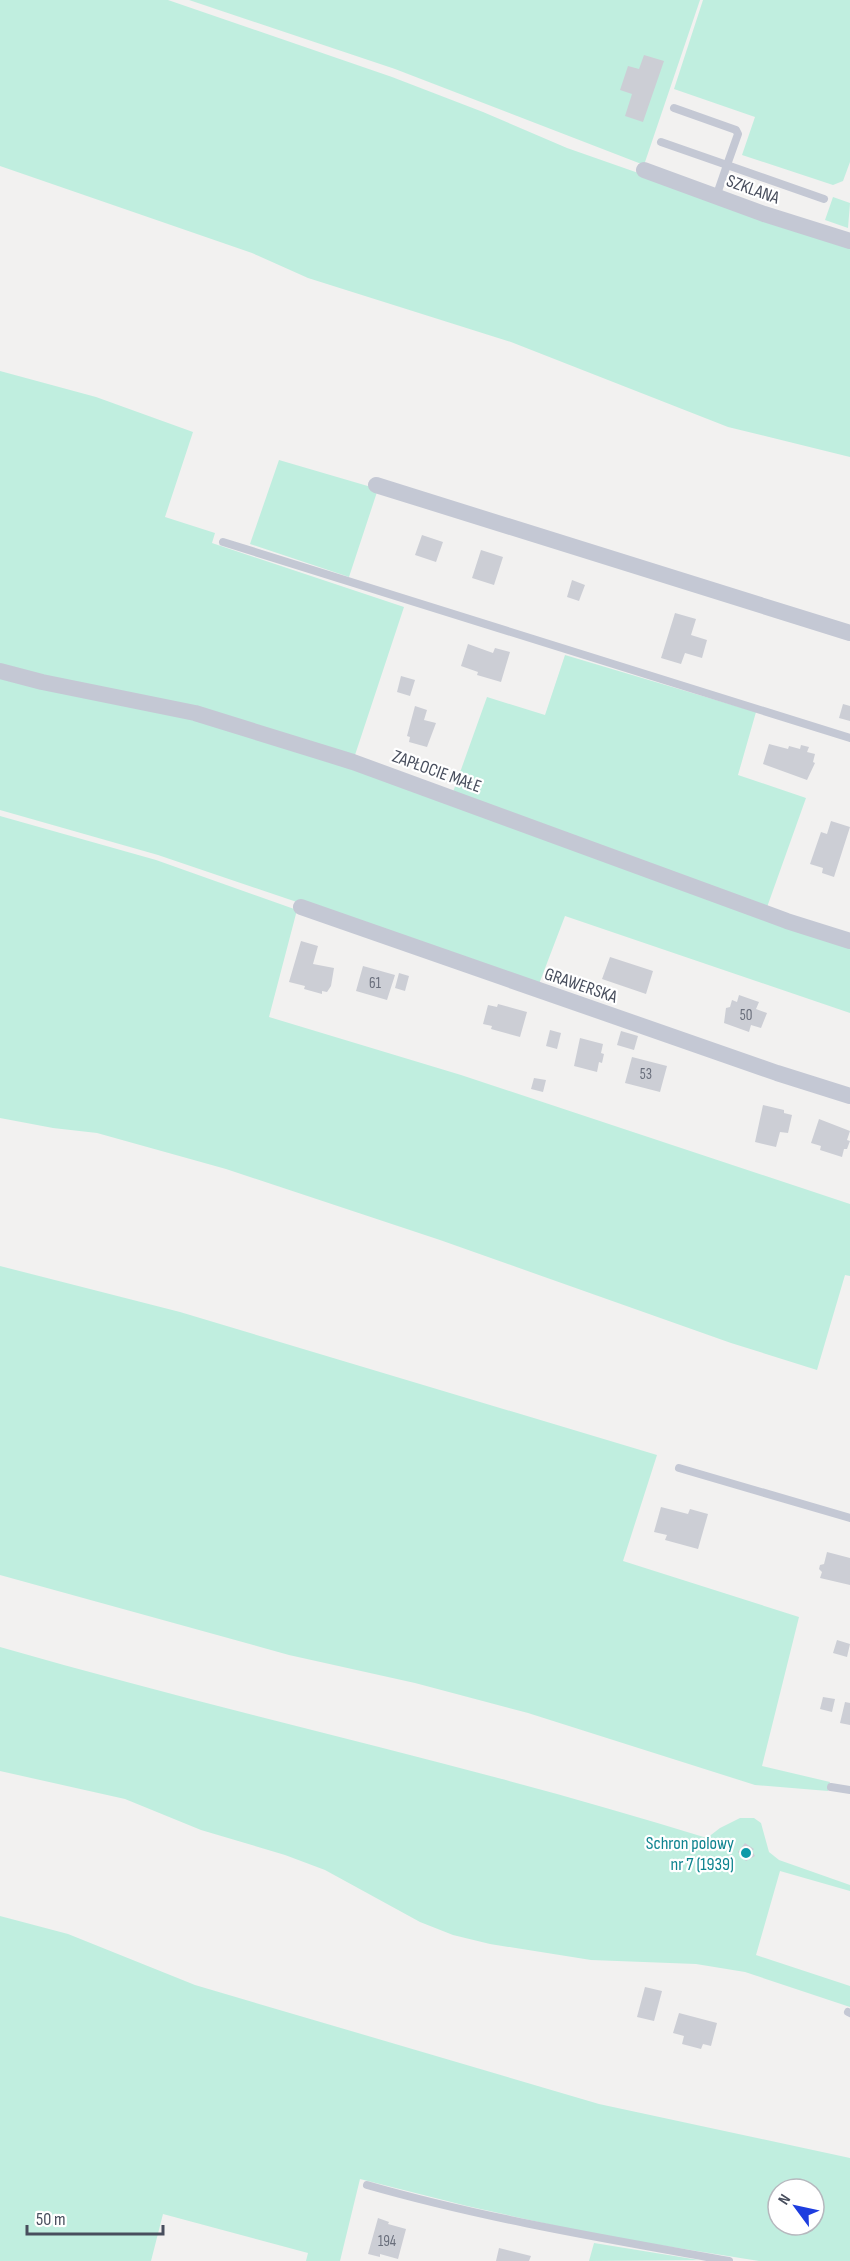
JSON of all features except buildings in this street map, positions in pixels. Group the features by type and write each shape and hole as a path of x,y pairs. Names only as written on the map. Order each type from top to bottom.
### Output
{"street":[{"name":"SZKLANA","path":"644,170 764,214 850,241"},
{"path":"376,485 850,633"},
{"name":"ZAPŁOCIE MAŁE","path":"0,670 42,682 195,713 353,762 850,942"},
{"name":"GRAWERSKA","path":"301,907 754,1066 850,1096"}],"lane":[{"path":"674,108 736,130 738,134 716,197"},
{"path":"661,142 824,199"},
{"path":"223,542 850,738"},
{"path":"679,1468 850,1518"},
{"path":"831,1787 850,1790"},
{"path":"367,2185 523,2224 729,2261"}],"green space":[{"path":"0,0 168,0 392,77 567,148 850,247 850,457 728,427 511,342 308,278 252,253 0,166"},
{"path":"189,0 700,0 644,165 395,69"},
{"path":"703,0 850,0 850,162 843,181 833,185 742,155 755,117 674,89"},
{"path":"833,197 850,203 848,228 825,220"},
{"path":"0,371 96,397 193,432 165,517 215,533 212,543 404,607 354,758 0,666"},
{"path":"279,460 378,489 349,577 250,544"},
{"path":"565,655 756,712 738,775 806,798 766,910 453,792 487,697 545,715"},
{"path":"0,675 194,717 351,765 850,946 850,1013 565,916 539,984 158,855 0,810"},
{"path":"0,816 156,860 297,910 269,1017 461,1075 850,1204 850,1276 845,1275 817,1370 731,1343 440,1240 226,1169 97,1133 0,1118"},
{"path":"0,1266 180,1312 657,1455 623,1561 799,1617 762,1766 830,1782 828,1791 755,1785 528,1713 415,1683 289,1655 0,1575"},
{"path":"0,1647 88,1672 443,1763 707,1838 720,1828 740,1818 754,1818 761,1823 769,1852 779,1860 850,1885 850,1891 780,1871 756,1955 850,1986 850,2007 745,1972 696,1964 591,1960 490,1944 453,1935 420,1922 325,1870 285,1855 201,1830 125,1799 0,1771"},
{"path":"0,1916 68,1934 195,1985 599,2104 850,2158 850,2261 759,2261 597,2235 360,2179 340,2261 306,2261 308,2253 163,2214 151,2261 0,2261"},
{"path":"594,2243 699,2260 589,2261"}],"place":[{"name":"Schron polowy nr 7 (1939)","path":"746,1853"}]}
